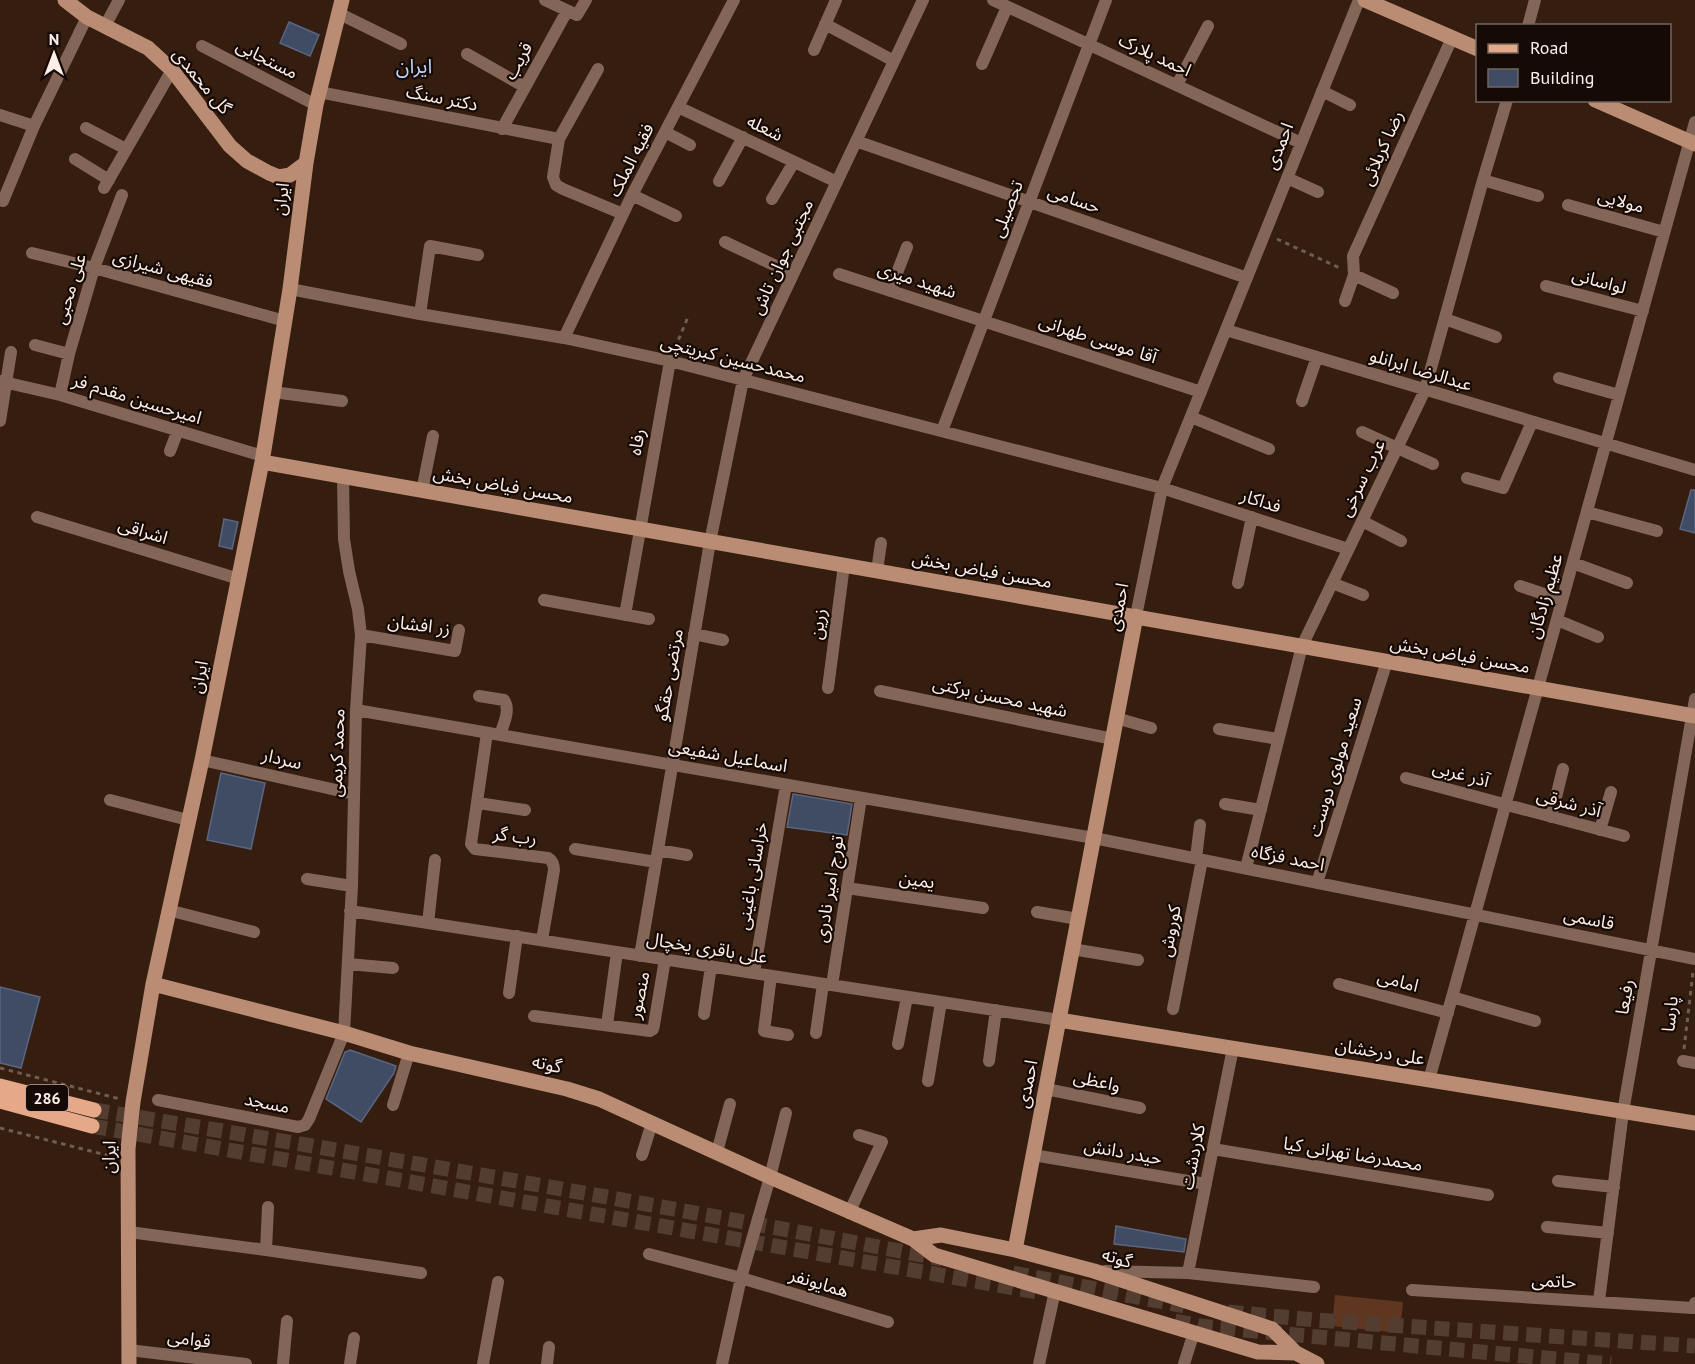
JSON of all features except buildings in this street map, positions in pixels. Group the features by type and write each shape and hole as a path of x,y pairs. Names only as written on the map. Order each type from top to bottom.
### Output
{"main road":[{"name":"286","path":"0,1086 94,1110"},
{"name":"286","path":"0,1101 92,1126"}],"street":[{"name":"گل محمدی","path":"65,0 87,17 148,48 172,70 230,146 247,161 279,177 290,175 306,163"},
{"path":"105,26 118,0"},
{"path":"545,0 577,15 586,0"},
{"name":"فقیه الملک","path":"564,338 632,195 734,0"},
{"path":"814,50 836,0"},
{"name":"مجتبی جوان تاش","path":"710,542 743,380 922,0"},
{"name":"احمد پلارک","path":"993,0 1301,143"},
{"name":"تحصیلی","path":"942,431 1106,0"},
{"name":"احمدی","path":"1015,1250 1162,488 1359,0"},
{"path":"1365,0 1476,48"},
{"path":"1529,24 1535,0"},
{"path":"340,6 401,44"},
{"name":"ایران","path":"129,1357 128,1161 133,1102 153,984 202,760 262,459 290,289 317,98 340,6"},
{"path":"982,64 1007,7"},
{"name":"قریب","path":"502,129 567,10"},
{"path":"2,201 34,126 87,17"},
{"path":"825,24 894,60"},
{"path":"1177,85 1208,26"},
{"name":"رضا کربلائی","path":"1345,301 1354,275 1353,256 1452,38"},
{"name":"مستجابی","path":"202,46 317,98"},
{"path":"467,54 525,87"},
{"path":"597,69 559,139 553,177 556,185 623,214"},
{"path":"75,159 106,184 172,70"},
{"path":"1322,92 1350,105"},
{"name":"دکتر سنگ","path":"317,98 559,139"},
{"name":"عرب سرخی","path":"1246,868 1302,646 1425,390 1505,102"},
{"path":"1600,102 1692,143"},
{"name":"شعله","path":"678,107 837,182"},
{"path":"0,115 34,126"},
{"name":"عظیم زادگان","path":"1429,1080 1664,232 1692,143 1695,122"},
{"path":"86,128 126,149"},
{"path":"665,132 690,145"},
{"path":"719,181 743,137"},
{"name":"حسامی","path":"856,141 1247,278"},
{"path":"772,200 794,162"},
{"path":"1287,178 1318,192"},
{"path":"1482,180 1538,196"},
{"name":"علی محبی","path":"60,395 69,354 94,268 122,195"},
{"path":"632,195 676,216"},
{"name":"مولایی","path":"1568,205 1664,232"},
{"path":"724,242 793,274"},
{"path":"420,314 430,246 478,255"},
{"path":"890,291 907,247"},
{"name":"فقیهی شیرازی","path":"32,253 285,321"},
{"name":"شهید میری","path":"839,274 984,321"},
{"path":"1354,275 1393,293"},
{"name":"لواسانی","path":"1546,286 1642,311"},
{"name":"محمدحسین کبریتچی","path":"290,289 564,338 670,361 1162,488"},
{"path":"1445,319 1496,337"},
{"name":"آقا موسی طهرانی","path":"984,321 1201,392"},
{"name":"عبدالرضا ایرانلو","path":"1226,330 1695,470"},
{"path":"35,345 69,354"},
{"path":"0,421 3,382 11,352"},
{"path":"1302,401 1317,357"},
{"name":"رفاه","path":"625,615 670,361"},
{"path":"1559,378 1619,395"},
{"name":"امیرحسین مقدم فر","path":"3,382 60,395 177,430 262,459"},
{"path":"273,392 342,401"},
{"path":"1191,417 1269,449"},
{"path":"1467,478 1503,488 1532,422"},
{"path":"170,451 177,430"},
{"path":"1362,432 1433,464"},
{"path":"422,490 433,436"},
{"name":"محسن فیاض بخش","path":"262,459 343,476 710,542 1694,716"},
{"name":"محمد کریمی","path":"343,476 344,539 361,635 356,710 352,886 345,1033"},
{"name":"فداکار","path":"1162,488 1348,549"},
{"path":"1587,512 1657,531"},
{"name":"اشراقی","path":"37,517 239,579"},
{"path":"1238,583 1252,517"},
{"path":"1362,521 1401,541"},
{"name":"مرتضی حقگو","path":"640,956 710,542"},
{"path":"877,571 881,543"},
{"path":"1573,563 1627,583"},
{"name":"زرین","path":"828,688 844,565"},
{"path":"1332,583 1364,595"},
{"path":"1520,586 1562,600"},
{"path":"544,600 649,619"},
{"path":"1557,620 1598,637"},
{"name":"زر افشان","path":"361,635 455,651 459,630"},
{"path":"694,634 723,640"},
{"name":"سعید مولوی دوست","path":"1317,883 1387,661"},
{"name":"شهید محسن برکتی","path":"880,691 1113,739"},
{"name":"رب گر","path":"479,696 504,700 507,710 493,734 478,803 472,848 549,858 554,865 542,940"},
{"name":"رفیعا","path":"1599,1301 1623,1112 1694,716 1695,699"},
{"name":"اسماعیل شفیعی","path":"356,710 1094,838"},
{"path":"1116,718 1151,728"},
{"path":"1219,729 1278,739"},
{"name":"سردار","path":"202,760 354,794"},
{"path":"1551,817 1563,769"},
{"name":"آذر غربی","path":"1406,778 1505,805"},
{"name":"خراسانی باغینی","path":"754,973 786,785"},
{"path":"1600,830 1611,792"},
{"name":"تورج امیر نادری","path":"816,1033 847,888 861,798"},
{"path":"110,800 188,820"},
{"path":"478,803 525,810"},
{"path":"1225,804 1261,810"},
{"name":"آذر شرقی","path":"1505,805 1624,836"},
{"name":"کوروش","path":"1173,1010 1199,859 1200,825"},
{"name":"احمد فزگاه","path":"1094,838 1475,914"},
{"path":"575,849 657,856 687,855"},
{"path":"428,923 435,860"},
{"path":"308,879 352,886"},
{"name":"یمین","path":"847,888 983,908"},
{"path":"168,910 255,932"},
{"name":"علی باقری یخچال","path":"350,911 1059,1020"},
{"path":"1038,912 1078,919"},
{"name":"قاسمی","path":"1475,914 1695,958"},
{"path":"509,993 517,936"},
{"path":"1072,949 1138,960"},
{"path":"534,1016 607,1025 617,952"},
{"name":"منصور","path":"607,1025 653,1029 665,959"},
{"path":"348,964 393,968"},
{"path":"704,1014 711,966"},
{"path":"771,976 764,1030 788,1035"},
{"name":"گوته","path":"153,984 345,1033 410,1053 567,1089 599,1099 849,1213 913,1239 934,1255 1258,1352 1296,1353"},
{"name":"امامی","path":"1339,984 1448,1013"},
{"path":"898,1044 907,997"},
{"path":"1452,997 1535,1021"},
{"path":"928,1081 941,1002"},
{"path":"989,1061 996,1010"},
{"name":"علی درخشان","path":"1059,1020 1695,1123"},
{"name":"مسجد","path":"158,1100 298,1127 305,1125 345,1033"},
{"name":"کلاردشت","path":"1188,1273 1233,1048"},
{"path":"393,1105 410,1053"},
{"name":"واعظی","path":"1046,1089 1140,1108"},
{"path":"717,1152 730,1104"},
{"path":"722,1364 741,1278 786,1113"},
{"path":"642,1155 652,1123"},
{"path":"849,1213 882,1142 859,1135"},
{"name":"محمدرضا تهرانی کیا","path":"1213,1149 1488,1195"},
{"name":"حیدر دانش","path":"1033,1155 1206,1184"},
{"path":"1558,1181 1614,1186"},
{"path":"266,1250 268,1207"},
{"path":"1547,1227 1608,1233"},
{"path":"129,1232 421,1273"},
{"name":"گوته","path":"913,1239 941,1235 1015,1250 1095,1271 1272,1329 1296,1353 1317,1364"},
{"path":"988,1271 987,1258 995,1246"},
{"name":"همایونفر","path":"649,1254 741,1278 888,1322"},
{"path":"1095,1271 1188,1273 1314,1287"},
{"path":"483,1364 498,1282"},
{"name":"حاتمی","path":"1412,1290 1694,1305"},
{"path":"1039,1364 1055,1291"},
{"path":"283,1364 287,1321"},
{"path":"1184,1364 1194,1332"},
{"path":"350,1364 354,1338"},
{"path":"547,1364 549,1347"},
{"name":"قوامی","path":"129,1357 246,1364"}],"path":[{"path":"1265,234 1354,275"},
{"path":"670,361 688,316"},
{"name":"پارسا","path":"1689,1062 1695,958"},
{"path":"0,1068 133,1102"},
{"path":"0,1128 128,1161"}],"shaded area":[{"path":"1335,1295 1403,1302 1400,1333 1332,1326"}],"tunnel":[{"path":"94,1110 730,1219 942,1259"},
{"path":"92,1126 1037,1292"},
{"path":"1013,1273 1184,1306"},
{"path":"1228,1312 1695,1346"},
{"path":"1175,1321 1200,1326 1611,1364"}],"district":[{"name":"ایران","path":"414,66"}]}
